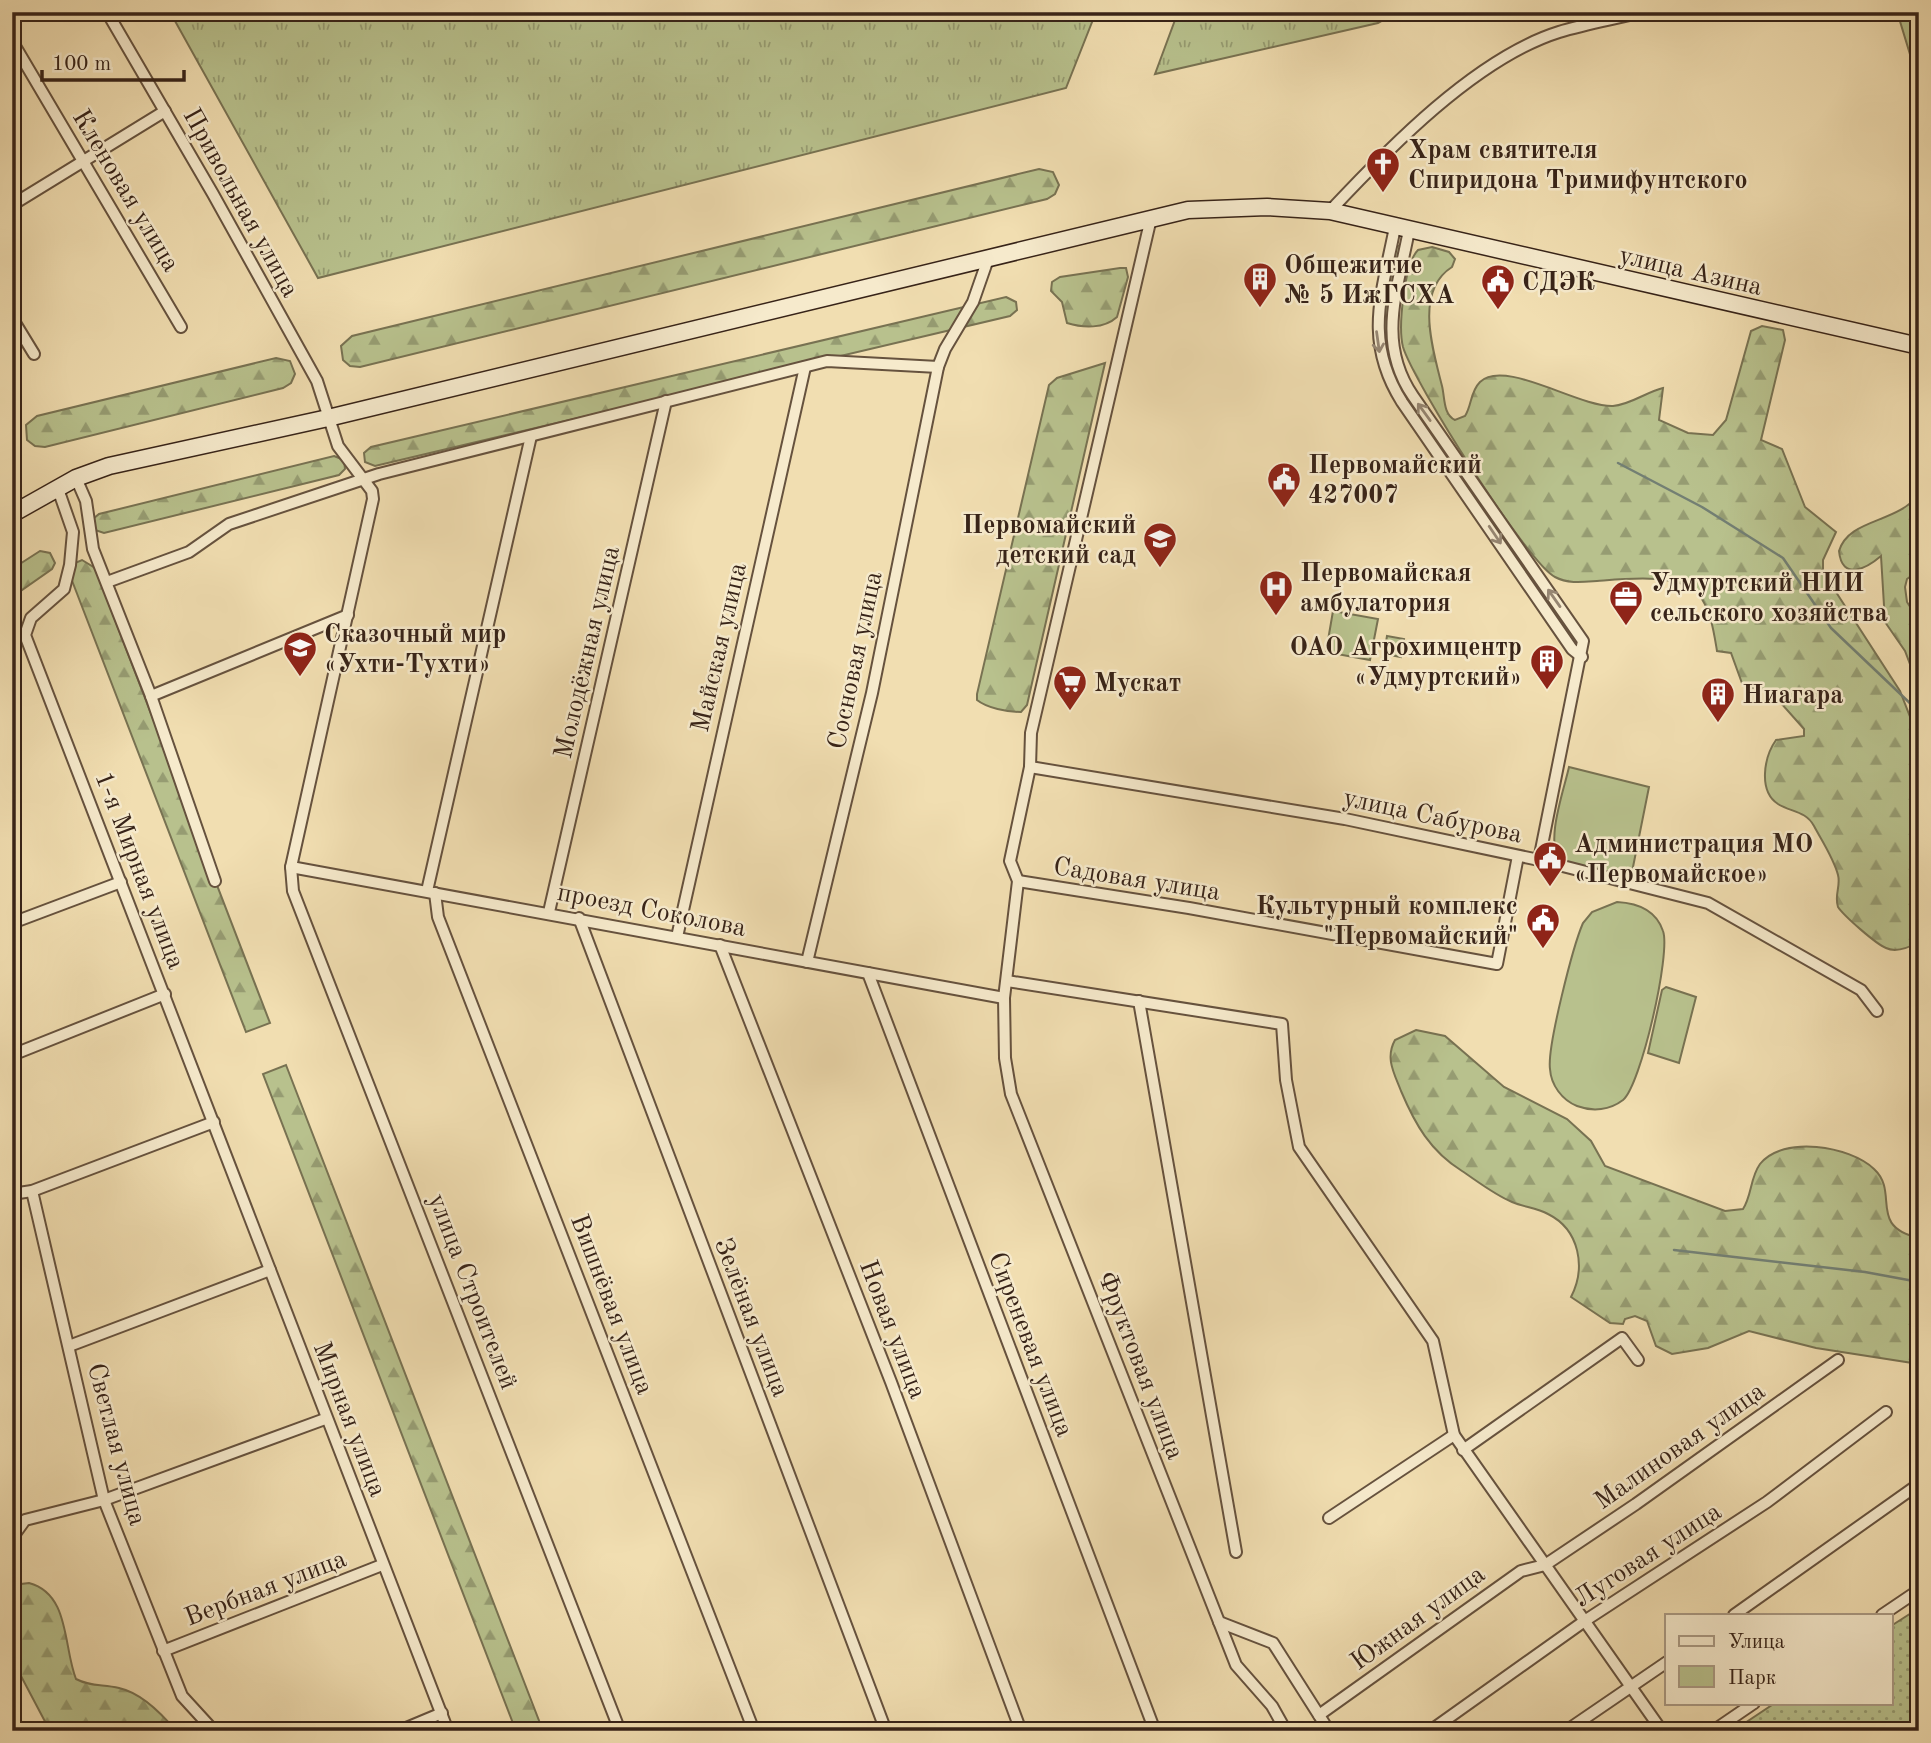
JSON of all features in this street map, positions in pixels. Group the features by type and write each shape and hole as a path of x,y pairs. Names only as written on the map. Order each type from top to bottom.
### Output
{"street":[{"name":"Привольная улица","path":"107,12 317,381 338,446 362,479"},
{"path":"1330,211 1372,166 1427,116 1480,76 1527,46 1558,33 1642,12"},
{"name":"Кленовая улица","path":"12,41 181,327"},
{"path":"12,205 165,111"},
{"name":"улица Азина","path":"12,514 76,478 109,466 328,418 1188,210 1268,207 1330,211 1919,346"},
{"name":"Фруктовая улица","path":"1151,218 1031,733 1030,767 1010,861 1018,881 1004,998 1005,1058 1011,1094 1236,1665 1272,1706 1286,1731"},
{"path":"1402,229 1377,315 1378,349 1384,369 1402,402 1572,649 1582,657 1539,860"},
{"name":"Сосновая улица","path":"807,962 874,681 938,367 945,349 973,302 988,259"},
{"path":"12,317 34,354"},
{"path":"918,365 945,349"},
{"path":"107,582 189,552 229,524 362,479 666,401 841,360 938,367"},
{"name":"Майская улица","path":"677,937 805,367"},
{"name":"Молодёжная улица","path":"548,912 666,401"},
{"path":"431,892 531,436"},
{"path":"76,478 86,501 93,549 151,696 215,881"},
{"path":"291,867 373,499 369,484 362,479"},
{"name":"1-я Мирная улица","path":"58,489 73,532 71,565 64,589 31,618 24,635 214,1122"},
{"path":"151,696 348,615"},
{"name":"улица Сабурова","path":"1030,767 1345,819 1539,860 1723,909 1861,990 1877,1011"},
{"name":"Садовая улица","path":"1018,881 1189,908 1497,964 1518,856"},
{"name":"проезд Соколова","path":"291,867 548,912 1004,998"},
{"name":"улица Строителей","path":"291,867 298,904 620,1731"},
{"path":"12,923 121,882"},
{"name":"Вишнёвая улица","path":"431,892 438,917 754,1731"},
{"name":"Зелёная улица","path":"579,918 886,1731"},
{"name":"Новая улица","path":"720,945 891,1382 1021,1731"},
{"name":"Сиреневая улица","path":"868,973 1155,1731"},
{"path":"1007,981 1282,1024 1286,1080 1299,1147 1433,1341 1454,1435 1463,1450 1586,1620 1662,1731"},
{"path":"12,1055 165,994"},
{"name":"Фруктовая улица","path":"1139,1001 1236,1552"},
{"path":"12,1194 32,1191 214,1122"},
{"name":"Мирная улица","path":"214,1122 325,1419 448,1731"},
{"name":"Светлая улица","path":"32,1191 104,1500 182,1696 214,1731"},
{"path":"69,1346 270,1270"},
{"path":"1463,1450 1622,1338 1638,1360"},
{"name":"Малиновая улица","path":"1545,1565 1838,1360"},
{"name":"Луговая улица","path":"1430,1731 1586,1620 1767,1502 1886,1412"},
{"path":"14,1534 25,1520 104,1500 325,1419"},
{"path":"1329,1518 1454,1435"},
{"path":"1735,1614 1919,1483"},
{"path":"12,1488 14,1534"},
{"name":"Вербная улица","path":"163,1651 383,1565"},
{"name":"Южная улица","path":"1319,1715 1521,1571 1545,1565"},
{"path":"1883,1614 1919,1590"},
{"path":"1219,1622 1273,1643 1329,1731"},
{"path":"1566,1731 1665,1663"},
{"path":"1713,1731 1753,1704"},
{"path":"399,1731 442,1713"}],"green space":[{"path":"170,12 1096,12 1066,88 318,278"},
{"path":"1178,12 1397,12 1378,23 1155,74"},
{"path":"1919,12 1919,84 1899,18"},
{"path":"1039,169 1053,172 1059,185 1055,194 1047,199 360,367 350,366 343,360 341,346 352,336"},
{"path":"1394,245 1400,246 1390,300 1388,333 1390,350 1402,385 1580,643 1575,646 1397,388 1380,333"},
{"path":"1432,247 1449,252 1455,259 1433,291 1429,322 1445,405 1448,414 1455,420 1465,416 1474,390 1480,382 1491,376 1506,376 1598,404 1613,406 1663,388 1659,420 1688,433 1713,435 1726,420 1751,331 1762,326 1783,330 1785,340 1761,440 1782,449 1805,507 1836,532 1823,560 1823,572 1900,691 1919,740 1919,942 1898,950 1886,948 1860,929 1838,907 1838,875 1814,826 1803,815 1778,804 1765,783 1768,755 1776,740 1804,736 1804,729 1771,692 1743,686 1731,653 1717,651 1709,615 1699,595 1691,588 1666,580 1636,578 1565,581 1555,577 1541,565 1521,540 1448,431 1403,347 1402,312 1409,268 1418,250"},
{"path":"1126,268 1128,277 1117,317 1106,324 1093,326 1067,323 1062,302 1051,291 1052,282 1060,277"},
{"path":"1006,297 1016,302 1017,310 1010,316 375,466 365,462 364,453 371,447"},
{"path":"276,358 290,361 295,374 291,383 283,388 45,447 35,446 27,440 26,425 37,416"},
{"path":"1105,363 1027,705 1021,712 992,707 977,700 977,694 1049,385 1057,378"},
{"path":"334,456 344,460 345,469 339,475 104,533 95,530 93,519 99,514"},
{"path":"1919,494 1919,570 1907,579 1905,587 1907,602 1919,621 1919,688 1905,651 1885,622 1881,556 1856,570 1845,567 1839,551 1844,540 1853,532 1899,511"},
{"path":"40,551 50,553 55,563 52,569 12,597 12,569"},
{"path":"82,560 95,568 270,1023 246,1032 71,578 75,563"},
{"path":"1333,611 1378,619 1370,660 1326,652"},
{"path":"1387,636 1404,639 1401,657 1384,654"},
{"path":"1569,767 1649,787 1631,877 1561,862 1556,854 1554,843 1557,816"},
{"path":"1617,902 1638,906 1656,918 1663,931 1663,965 1646,1046 1630,1089 1623,1100 1613,1106 1589,1109 1577,1106 1558,1091 1550,1069 1552,1040 1573,952 1583,923 1592,912"},
{"path":"1666,987 1696,997 1679,1063 1648,1053 1662,990"},
{"path":"1416,1030 1445,1036 1504,1087 1567,1119 1591,1141 1605,1166 1725,1211 1743,1209 1760,1164 1784,1149 1817,1147 1849,1154 1863,1161 1881,1178 1889,1217 1894,1226 1903,1233 1919,1238 1919,1364 1816,1348 1749,1331 1708,1348 1672,1354 1656,1346 1647,1321 1635,1316 1625,1319 1623,1324 1610,1323 1571,1297 1576,1286 1579,1262 1573,1240 1559,1221 1544,1212 1512,1202 1493,1192 1441,1155 1418,1126 1393,1072 1391,1059 1395,1040"},
{"path":"286,1065 543,1731 516,1731 263,1074"},
{"path":"29,1583 52,1598 58,1610 76,1679 135,1694 158,1711 176,1731 50,1731 12,1659 12,1596 21,1584"},
{"path":"1919,1608 1919,1731 1733,1731 1774,1704 1892,1704 1892,1625"}],"waterway":[{"path":"1618,463 1702,507 1783,558 1831,628 1914,707 1919,717"},
{"path":"1674,1250 1865,1272 1919,1282"}],"place":[{"name":"Храм святителя Спиридона Тримифунтского","path":"1383,194"},
{"name":"Общежитие № 5 ИжГСХА","path":"1260,309"},
{"name":"СДЭК","path":"1498,311"},
{"name":"Первомайский 427007","path":"1284,509"},
{"name":"Первомайский детский сад","path":"1160,569"},
{"name":"Первомайская амбулатория","path":"1276,617"},
{"name":"Удмуртский НИИ сельского хозяйства","path":"1626,627"},
{"name":"Сказочный мир «Ухти-Тухти»","path":"300,678"},
{"name":"ОАО Агрохимцентр «Удмуртский»","path":"1547,691"},
{"name":"Мускат","path":"1070,712"},
{"name":"Ниагара","path":"1718,724"},
{"name":"Администрация МО «Первомайское»","path":"1550,888"},
{"name":"Культурный комплекс \"Первомайский\"","path":"1543,950"}]}
